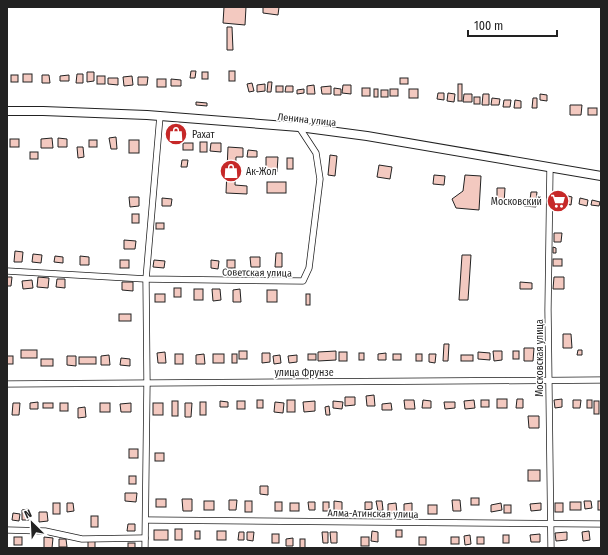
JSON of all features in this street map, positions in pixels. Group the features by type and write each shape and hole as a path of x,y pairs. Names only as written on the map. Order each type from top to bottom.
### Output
{"main road":[{"name":"Ленина улица","path":"7,111 43,110 160,116 299,127 367,136 601,176"}],"street":[{"path":"145,548 147,383 146,279 160,116"},
{"name":"Советская улица","path":"7,271 146,279 303,281 309,268 320,179 316,153 299,127"},
{"name":"Московская улица","path":"550,167 548,380 551,548"},
{"name":"улица Фрунзе","path":"7,384 601,380"},
{"name":"Алма-Атинская улица","path":"146,520 601,524"},
{"path":"7,530 45,531 82,539 144,538"}],"building":[{"path":"224,7 246,7 245,25 223,23"},
{"path":"263,7 279,7 278,15 263,13"},
{"path":"227,27 232,27 233,50 227,50"},
{"path":"191,71 196,71 195,78 190,78"},
{"path":"229,71 235,71 235,81 229,81"},
{"path":"87,72 94,72 94,81 87,82"},
{"path":"202,72 208,72 208,79 202,79"},
{"path":"23,74 32,74 32,82 23,82"},
{"path":"77,74 83,74 83,83 76,83"},
{"path":"11,75 18,75 18,82 11,82"},
{"path":"42,75 49,75 50,83 42,83"},
{"path":"69,75 69,81 60,81 60,76"},
{"path":"97,76 105,76 105,84 97,84"},
{"path":"132,76 133,85 124,86 123,77"},
{"path":"138,77 148,77 147,85 138,85"},
{"path":"108,78 118,78 118,85 108,84"},
{"path":"400,78 408,78 408,84 400,84"},
{"path":"157,79 166,79 166,87 157,87"},
{"path":"171,79 181,80 181,86 171,86"},
{"path":"268,82 272,82 271,92 267,92"},
{"path":"252,83 254,91 249,92 247,84"},
{"path":"265,84 265,91 257,92 257,85"},
{"path":"458,84 462,84 462,101 458,101"},
{"path":"314,85 315,94 307,94 307,86"},
{"path":"343,85 351,85 351,94 342,93"},
{"path":"276,86 283,86 283,92 276,92"},
{"path":"286,86 293,86 293,92 285,92"},
{"path":"331,86 331,94 322,94 321,87"},
{"path":"334,88 341,89 341,95 334,95"},
{"path":"362,88 370,88 370,96 362,96"},
{"path":"304,89 304,93 297,94 297,90"},
{"path":"374,89 378,89 378,97 374,97"},
{"path":"390,89 398,89 398,96 390,96"},
{"path":"409,89 418,89 418,98 409,98"},
{"path":"381,90 388,90 388,97 381,97"},
{"path":"438,93 444,93 444,100 437,99"},
{"path":"448,93 455,94 454,102 447,101"},
{"path":"464,94 472,94 472,102 463,102"},
{"path":"483,94 489,94 489,105 482,105"},
{"path":"540,94 547,95 547,101 540,100"},
{"path":"474,97 480,97 480,104 474,104"},
{"path":"492,98 500,99 499,105 491,105"},
{"path":"533,98 537,98 537,108 532,108"},
{"path":"504,100 511,100 510,107 503,107"},
{"path":"515,100 521,101 521,108 514,108"},
{"path":"196,102 207,103 207,106 196,105"},
{"path":"570,105 582,105 581,115 570,115"},
{"path":"588,108 597,108 597,115 588,115"},
{"path":"116,137 117,149 111,149 109,138"},
{"path":"52,138 53,148 41,148 41,139"},
{"path":"58,138 67,139 67,147 58,147"},
{"path":"10,139 19,139 19,147 10,147"},
{"path":"89,140 97,140 97,147 89,147"},
{"path":"129,140 139,140 139,153 129,153"},
{"path":"200,142 207,142 207,152 200,152"},
{"path":"183,143 193,143 193,150 183,150"},
{"path":"211,143 221,143 221,152 210,151"},
{"path":"77,147 83,147 84,157 78,158"},
{"name":"Ак-Жол","path":"228,147 243,148 243,157 236,157 235,185 247,186 247,194 226,193"},
{"path":"248,150 257,151 257,157 247,157"},
{"path":"30,152 38,152 38,159 30,159"},
{"path":"330,155 337,156 335,176 328,175"},
{"path":"266,157 278,157 277,172 266,172"},
{"path":"287,158 293,158 293,169 287,169"},
{"path":"182,160 188,160 187,167 181,167"},
{"path":"379,165 392,167 390,179 377,177"},
{"path":"434,175 445,176 444,185 433,184"},
{"path":"465,175 481,176 479,210 456,208 452,199 463,191"},
{"path":"267,182 286,182 286,193 267,193"},
{"path":"497,188 505,188 504,204 497,204"},
{"path":"531,192 537,192 536,200 530,200"},
{"path":"554,196 563,198 562,205 553,204"},
{"path":"568,196 572,197 571,205 566,204"},
{"path":"129,197 139,197 139,206 130,207"},
{"path":"162,198 172,199 171,206 162,206"},
{"path":"580,198 588,200 587,206 579,204"},
{"path":"592,200 600,202 599,206 591,205"},
{"path":"525,201 536,203 536,207 524,206"},
{"path":"132,214 139,214 139,223 132,223"},
{"path":"156,223 164,223 164,229 156,229"},
{"path":"554,233 562,233 561,242 554,242"},
{"path":"124,240 136,241 135,249 124,249"},
{"path":"553,247 556,248 556,253 553,253"},
{"path":"15,251 23,252 22,262 14,262"},
{"path":"276,253 282,253 282,267 275,267"},
{"path":"33,254 42,255 41,263 32,262"},
{"path":"462,255 471,255 468,300 459,300"},
{"path":"55,256 63,257 63,263 54,262"},
{"path":"80,256 89,257 89,265 80,265"},
{"path":"250,257 260,257 260,267 251,267"},
{"path":"553,259 562,259 562,266 553,266"},
{"path":"120,260 129,260 129,268 120,268"},
{"path":"154,260 165,261 164,268 153,267"},
{"path":"211,260 219,261 218,269 211,268"},
{"path":"227,260 235,260 235,268 227,268"},
{"path":"7,277 12,277 11,286 7,286"},
{"path":"38,277 49,278 48,288 37,287"},
{"path":"554,277 564,277 564,289 553,289"},
{"path":"57,279 65,279 65,288 56,287"},
{"path":"32,280 33,288 23,289 22,281"},
{"path":"122,282 133,282 133,291 122,290"},
{"path":"520,282 532,283 532,289 520,289"},
{"path":"174,288 181,288 181,297 174,297"},
{"path":"194,289 203,289 203,300 194,300"},
{"path":"212,289 220,289 221,300 213,301"},
{"path":"240,289 241,302 233,302 233,290"},
{"path":"267,290 277,290 277,302 267,302"},
{"path":"155,294 165,294 165,302 155,302"},
{"path":"306,294 310,294 310,305 306,305"},
{"path":"119,314 131,314 131,321 119,321"},
{"path":"563,334 571,334 572,348 563,348"},
{"path":"444,344 449,344 448,361 443,361"},
{"path":"524,348 534,348 533,361 524,361"},
{"path":"21,350 37,350 37,358 21,358"},
{"path":"578,350 582,350 582,355 577,355"},
{"path":"239,351 247,351 247,359 239,359"},
{"path":"336,351 336,360 318,361 318,352"},
{"path":"493,351 502,351 502,360 494,361"},
{"path":"513,351 519,351 519,359 513,359"},
{"path":"165,352 166,363 158,363 157,353"},
{"path":"339,352 347,352 347,361 339,361"},
{"path":"478,352 490,353 490,360 478,359"},
{"path":"262,353 270,353 270,362 262,363"},
{"path":"359,353 364,353 364,360 359,360"},
{"path":"386,353 386,360 378,360 378,354"},
{"path":"175,354 183,354 183,364 175,364"},
{"path":"204,354 205,364 196,364 196,355"},
{"path":"213,354 224,354 224,363 213,363"},
{"path":"232,354 237,354 237,363 232,363"},
{"path":"308,354 316,354 316,360 308,360"},
{"path":"393,354 401,354 401,360 393,360"},
{"path":"416,354 422,354 422,361 416,361"},
{"path":"429,354 436,354 435,363 429,362"},
{"path":"109,355 110,365 101,365 101,356"},
{"path":"280,355 281,363 274,364 273,356"},
{"path":"297,355 297,362 289,363 288,356"},
{"path":"461,355 473,355 473,361 461,361"},
{"path":"7,356 13,356 13,364 7,364"},
{"path":"67,356 76,356 76,366 67,365"},
{"path":"79,357 96,357 96,364 79,364"},
{"path":"121,358 130,359 130,366 120,365"},
{"path":"41,359 53,359 53,366 41,366"},
{"path":"374,395 375,406 367,406 366,396"},
{"path":"345,397 355,397 355,405 345,406"},
{"path":"497,399 507,399 507,408 497,408"},
{"path":"517,399 523,399 523,408 516,408"},
{"path":"562,399 562,407 555,408 554,400"},
{"path":"257,400 263,400 263,408 257,408"},
{"path":"287,400 295,400 295,412 287,412"},
{"path":"404,400 414,400 415,409 405,409"},
{"path":"423,400 431,401 431,408 422,408"},
{"path":"474,400 475,408 465,409 464,401"},
{"path":"481,400 489,400 489,407 481,407"},
{"path":"573,400 581,400 580,408 573,408"},
{"path":"587,400 592,400 592,408 587,408"},
{"path":"172,401 178,401 178,416 172,416"},
{"path":"220,401 228,402 228,407 220,407"},
{"path":"237,401 245,401 245,409 237,409"},
{"path":"315,401 315,411 304,412 303,402"},
{"path":"333,401 343,402 342,409 333,408"},
{"path":"594,401 599,401 599,414 594,414"},
{"path":"38,402 38,409 30,409 30,403"},
{"path":"200,402 206,402 206,415 200,415"},
{"path":"275,402 284,403 283,413 274,412"},
{"path":"444,402 455,402 455,408 445,409"},
{"path":"13,403 20,403 19,415 12,415"},
{"path":"43,403 53,403 53,408 43,408"},
{"path":"60,403 68,403 68,411 60,411"},
{"path":"100,403 110,403 110,412 100,412"},
{"path":"131,403 131,412 121,412 120,404"},
{"path":"153,403 163,403 163,415 153,415"},
{"path":"185,403 192,403 191,417 185,417"},
{"path":"391,403 392,410 382,410 382,404"},
{"path":"329,406 330,415 326,415 325,407"},
{"path":"85,407 86,417 78,418 78,408"},
{"path":"528,416 539,416 539,428 529,428"},
{"path":"129,449 138,449 138,458 129,458"},
{"path":"155,453 164,453 164,461 155,461"},
{"path":"528,470 540,470 540,481 528,481"},
{"path":"129,476 136,476 136,484 129,484"},
{"path":"260,486 268,486 268,495 260,494"},
{"path":"125,493 137,493 136,502 125,501"},
{"path":"471,498 479,498 479,505 471,505"},
{"path":"156,499 166,499 166,507 156,507"},
{"path":"182,499 192,499 192,511 183,511"},
{"path":"229,500 237,500 236,510 229,510"},
{"path":"452,500 460,500 461,511 453,511"},
{"path":"204,501 214,501 214,510 204,510"},
{"path":"245,501 252,501 252,512 245,512"},
{"path":"334,501 342,502 342,511 334,511"},
{"path":"376,501 382,501 383,510 378,511"},
{"path":"584,501 591,501 592,508 585,509"},
{"path":"598,501 601,501 601,510 598,510"},
{"path":"275,502 282,502 282,511 275,511"},
{"path":"308,502 315,502 315,510 309,510"},
{"path":"323,502 329,502 329,511 323,511"},
{"path":"365,502 372,502 372,509 365,510"},
{"path":"570,502 581,502 581,510 570,510"},
{"path":"53,503 60,503 60,514 53,514"},
{"path":"67,503 73,503 74,511 67,512"},
{"path":"290,503 299,503 299,511 290,511"},
{"path":"396,503 397,513 388,513 388,504"},
{"path":"412,503 412,514 404,514 404,504"},
{"path":"501,503 502,510 491,512 491,505"},
{"path":"541,503 541,510 531,511 530,504"},
{"path":"555,503 563,503 563,512 555,512"},
{"path":"428,505 437,505 437,514 428,514"},
{"path":"504,505 511,505 511,513 504,513"},
{"path":"29,509 29,520 22,520 22,510"},
{"path":"39,512 47,512 48,521 39,522"},
{"path":"13,513 20,514 19,521 12,520"},
{"path":"91,516 98,516 98,527 91,527"},
{"path":"128,524 135,524 135,531 127,531"},
{"path":"175,529 182,529 182,540 175,540"},
{"path":"154,530 168,530 168,540 154,540"},
{"path":"396,530 402,530 402,537 396,537"},
{"path":"195,531 200,531 200,539 195,539"},
{"path":"217,531 226,531 226,540 217,540"},
{"path":"372,531 378,532 378,542 371,541"},
{"path":"589,531 590,540 583,541 582,532"},
{"path":"239,532 244,532 244,540 238,540"},
{"path":"247,532 254,532 253,541 247,540"},
{"path":"322,532 328,532 328,543 323,543"},
{"path":"330,532 337,532 337,543 331,543"},
{"path":"567,532 567,540 556,541 555,533"},
{"path":"272,534 279,534 279,543 272,543"},
{"path":"540,534 540,542 531,542 530,535"},
{"path":"470,535 471,544 465,545 464,536"},
{"path":"503,535 509,535 509,543 503,543"},
{"path":"14,537 22,537 22,545 14,545"},
{"path":"44,537 53,538 52,548 44,548"},
{"path":"361,537 369,537 369,546 361,546"},
{"path":"419,537 426,537 426,545 419,545"},
{"path":"451,537 459,537 459,544 451,544"},
{"path":"477,537 484,537 484,544 477,544"},
{"path":"293,538 293,546 286,546 286,539"},
{"path":"59,539 66,539 67,547 59,547"},
{"path":"300,539 305,539 305,548 300,548"},
{"path":"88,541 95,541 95,548 88,548"},
{"path":"128,543 135,543 135,548 128,548"}],"place":[{"name":"Рахат","path":"176,134"},
{"name":"Ак-Жол","path":"231,171"},
{"name":"Московский","path":"558,201"}]}
